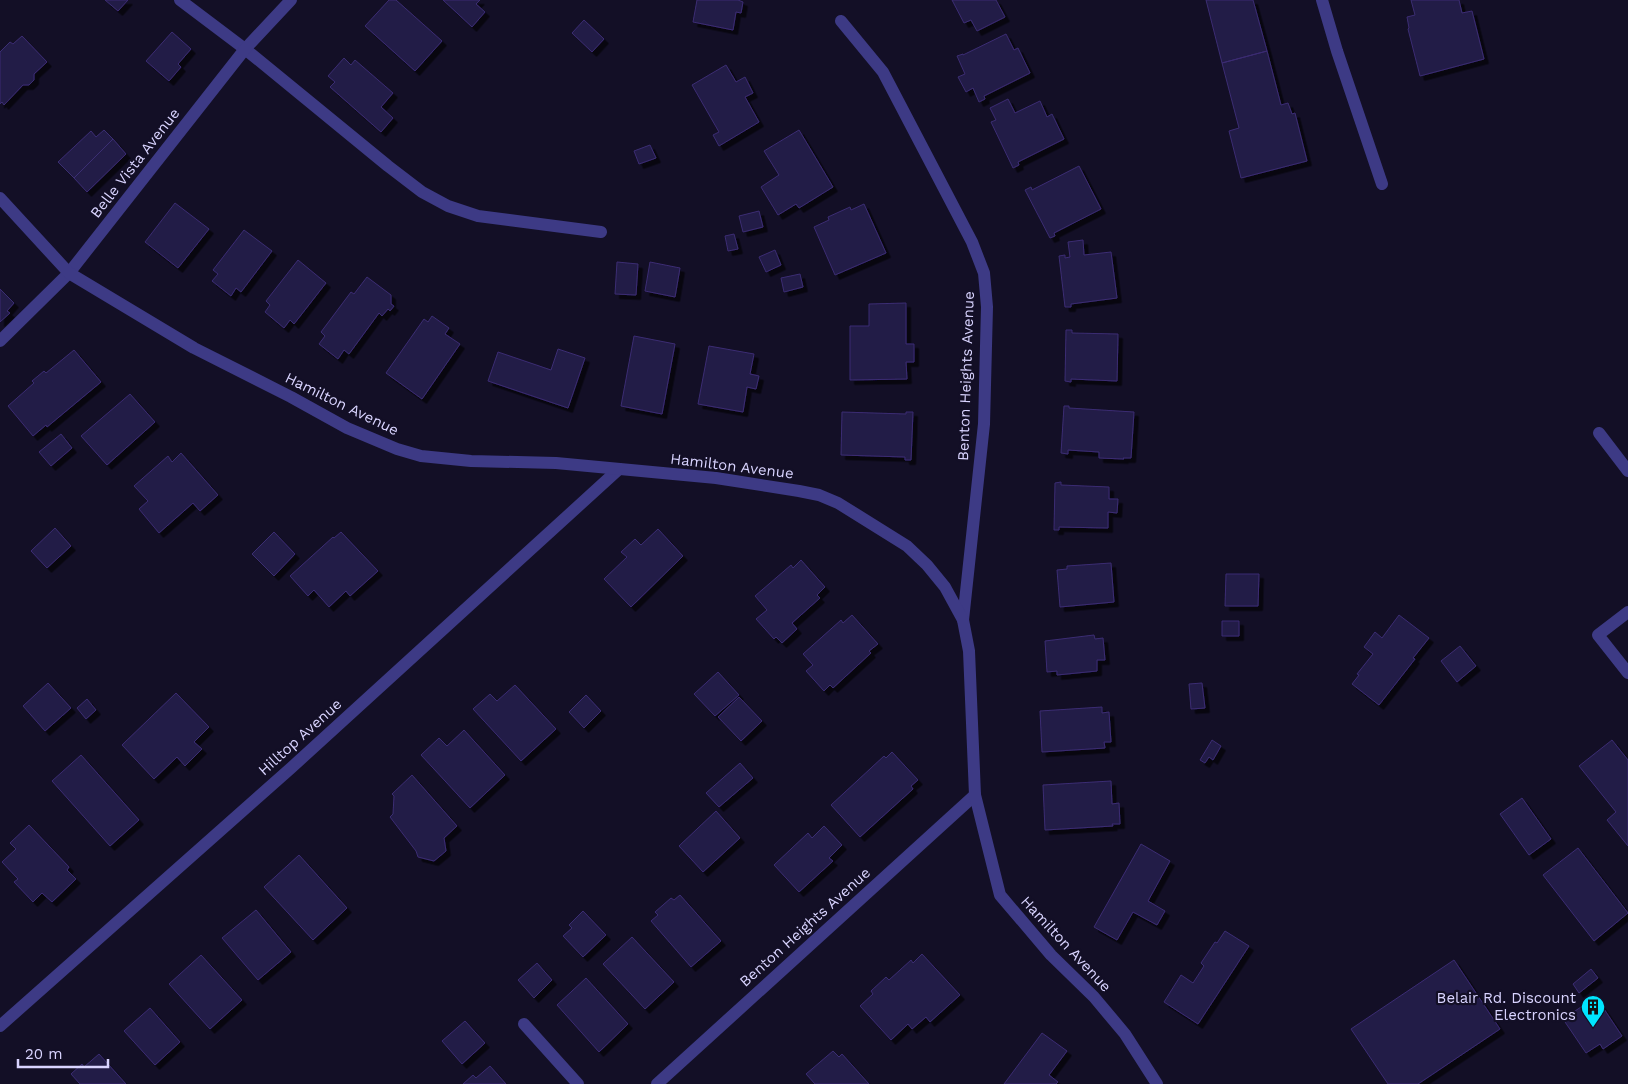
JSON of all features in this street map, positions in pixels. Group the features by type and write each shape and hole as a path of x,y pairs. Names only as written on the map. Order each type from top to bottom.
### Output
{"street":[{"path":"180,0 245,49 422,192 448,206 478,216 600,232"},
{"name":"Belle Vista Avenue","path":"0,341 69,273 245,49 291,0"},
{"path":"1322,0 1337,51 1382,184"},
{"name":"Benton Heights Avenue","path":"841,20 883,72 972,242 984,273 987,307 984,424 963,620"},
{"name":"Hamilton Avenue","path":"0,198 69,273 194,348 291,397 347,428 396,449 421,456 471,461 556,463 716,478 819,495 838,503 907,546 927,565 945,587 963,620 969,651 975,795 1000,895 1050,955 1094,997 1124,1034 1157,1084"},
{"path":"1599,433 1628,471"},
{"name":"Hilltop Avenue","path":"0,1026 298,761 619,469"},
{"path":"1628,612 1598,635 1628,673"},
{"name":"Benton Heights Avenue","path":"657,1084 975,795"},
{"path":"524,1024 578,1084"}],"building":[{"path":"105,0 128,0 118,11"},
{"path":"389,0 396,0 442,41 415,71 365,26"},
{"path":"443,0 480,0 476,4 485,12 472,27"},
{"path":"697,0 738,0 743,2 741,13 736,12 733,30 693,22"},
{"path":"952,0 996,0 1005,17 977,31 971,20 964,23"},
{"path":"1206,0 1253,0 1267,51 1222,63"},
{"path":"1411,0 1459,0 1462,13 1472,11 1484,59 1420,76 1408,29 1407,17 1415,15"},
{"path":"584,20 604,39 592,52 572,33"},
{"path":"172,32 191,49 178,64 181,67 169,81 146,61"},
{"path":"1006,34 1014,50 1018,48 1030,73 984,96 985,99 979,102 973,88 966,92 958,77 965,74 957,56 963,55"},
{"path":"22,36 47,62 34,74 34,80 29,85 23,85 4,105 2,102 0,104 0,52 10,42 13,44"},
{"path":"1267,51 1281,105 1288,103 1292,114 1295,113 1307,161 1241,178 1229,131 1239,128 1222,63"},
{"path":"344,58 351,65 355,60 393,93 381,107 393,118 381,132 330,87 335,82 328,76"},
{"path":"726,65 736,82 745,77 753,93 745,97 759,122 719,146 713,135 719,132 692,85"},
{"path":"1008,99 1015,113 1040,101 1047,117 1052,114 1064,139 1018,162 1019,165 1013,168 991,122 996,120 990,108"},
{"path":"104,130 113,139 74,178 58,162 91,131 96,137"},
{"path":"799,130 833,187 799,208 796,204 778,215 761,187 779,175 764,151"},
{"path":"113,139 126,154 87,192 74,178"},
{"path":"650,145 656,158 639,164 634,151"},
{"path":"1079,166 1101,209 1054,233 1055,236 1050,238 1025,190 1031,187 1032,190"},
{"path":"175,203 209,229 178,268 145,242"},
{"path":"864,204 886,253 835,275 814,227 829,220 828,217 850,207 851,210"},
{"path":"759,211 763,227 743,232 739,216"},
{"path":"244,230 272,251 241,292 236,288 231,296 212,281 218,274 213,270"},
{"path":"734,234 738,249 728,251 725,236"},
{"path":"1083,240 1084,255 1111,252 1117,298 1071,304 1071,307 1065,307 1059,256 1065,255 1065,258 1070,257 1068,242"},
{"path":"775,250 781,265 766,272 759,257"},
{"path":"298,260 326,283 294,324 290,320 284,328 265,312 270,305 266,301"},
{"path":"617,262 638,264 636,295 615,294"},
{"path":"650,262 680,268 675,297 645,291"},
{"path":"800,274 803,287 784,292 781,278"},
{"path":"367,277 391,295 391,304 394,306 390,311 388,309 382,316 379,313 349,354 344,350 338,359 319,344 325,336 321,332 351,292 354,294"},
{"path":"0,289 14,303 7,311 10,313 0,322"},
{"path":"906,303 906,344 914,344 914,362 906,362 907,379 850,380 850,326 869,326 869,304"},
{"path":"432,316 449,328 445,334 460,344 422,399 386,373 424,319 428,322"},
{"path":"1066,330 1072,330 1072,333 1118,334 1117,381 1071,379 1071,382 1065,381"},
{"path":"634,336 675,344 662,414 621,406"},
{"path":"709,346 754,354 750,374 759,376 756,389 747,387 743,412 698,404"},
{"path":"558,349 585,358 568,408 488,381 498,352 551,370"},
{"path":"74,350 101,382 47,427 46,425 33,436 8,406 34,383 32,381 44,371 46,373"},
{"path":"130,394 155,422 107,465 81,436"},
{"path":"1064,406 1069,406 1069,408 1134,412 1131,458 1099,458 1099,452 1068,450 1068,454 1061,453"},
{"path":"842,412 906,414 906,412 913,412 911,460 905,460 905,457 841,455"},
{"path":"61,434 72,448 51,466 39,452"},
{"path":"181,453 218,495 200,511 193,503 159,533 139,509 148,501 134,486 168,456 172,462"},
{"path":"1061,482 1061,485 1109,487 1109,499 1118,499 1117,513 1108,512 1108,528 1059,527 1059,530 1054,530 1055,483"},
{"path":"55,528 71,546 47,568 31,551"},
{"path":"658,529 683,556 631,607 604,579 627,557 621,552 635,539 641,545"},
{"path":"274,532 295,554 274,576 252,554"},
{"path":"341,532 378,571 350,596 346,591 329,607 314,590 308,596 290,576"},
{"path":"801,560 825,587 817,595 820,598 792,623 797,629 782,643 776,637 774,639 756,619 767,610 755,596 791,565 793,568"},
{"path":"1111,563 1114,602 1060,607 1057,570 1067,569 1067,566"},
{"path":"1226,574 1259,574 1258,606 1225,606"},
{"path":"852,615 878,644 869,651 871,653 833,688 830,685 824,691 806,671 813,665 803,654 841,620 843,623"},
{"path":"1399,615 1429,638 1379,705 1352,684 1359,675 1357,674 1373,654 1364,647 1375,632 1382,638"},
{"path":"1222,621 1239,621 1239,636 1222,636"},
{"path":"1094,635 1095,639 1103,638 1105,660 1097,660 1097,671 1057,675 1057,671 1047,672 1045,641"},
{"path":"1460,646 1476,666 1457,682 1441,661"},
{"path":"718,672 739,695 715,716 694,694"},
{"path":"48,683 71,708 45,731 23,706"},
{"path":"1202,683 1205,708 1191,709 1189,684"},
{"path":"515,685 556,729 521,761 473,709 490,694 497,701"},
{"path":"176,693 209,727 194,742 202,749 185,766 177,757 154,779 122,745"},
{"path":"586,695 601,711 584,728 569,712"},
{"path":"739,697 762,721 741,741 718,717"},
{"path":"87,699 96,710 86,719 77,708"},
{"path":"1102,707 1102,713 1109,712 1111,742 1104,742 1105,748 1042,752 1040,711"},
{"path":"464,730 505,775 470,808 421,755 439,738 447,746"},
{"path":"1212,740 1221,746 1213,760 1209,757 1205,763 1200,760"},
{"path":"1612,740 1628,760 1628,846 1607,820 1616,812 1579,766"},
{"path":"892,752 918,780 911,786 913,789 860,837 831,805 884,756 886,758"},
{"path":"81,755 139,820 110,846 52,781"},
{"path":"740,763 753,778 719,807 706,793"},
{"path":"412,775 457,826 444,838 446,851 434,861 418,857 416,851 390,817 393,814 394,796 392,794"},
{"path":"1111,781 1112,804 1119,803 1120,824 1045,830 1043,785"},
{"path":"1522,798 1551,839 1529,855 1500,814"},
{"path":"716,811 740,838 703,872 679,846"},
{"path":"29,825 69,867 67,870 76,879 52,902 42,893 33,902 14,882 18,879 2,862 16,849 10,843"},
{"path":"824,826 842,845 829,858 833,861 799,892 774,865 808,833 812,838"},
{"path":"1141,844 1170,861 1148,901 1165,911 1157,925 1133,912 1117,940 1094,927"},
{"path":"1578,848 1628,913 1594,941 1543,875"},
{"path":"299,855 347,908 313,940 264,887"},
{"path":"680,895 721,941 691,967 651,921 658,915 655,912 671,898 674,900"},
{"path":"256,910 291,952 258,980 222,938"},
{"path":"583,911 606,935 583,957 563,936 572,928 569,925"},
{"path":"1225,931 1249,946 1198,1024 1164,1002 1181,975 1193,983 1204,966 1201,963"},
{"path":"632,937 674,982 645,1009 603,964"},
{"path":"922,954 960,995 930,1022 926,1017 912,1029 908,1024 891,1040 860,1006 873,994 871,991 886,977 889,980 911,960 913,963"},
{"path":"201,955 242,1000 210,1029 169,984"},
{"path":"1454,960 1500,1029 1418,1084 1388,1084 1351,1029"},
{"path":"537,963 552,980 534,998 518,980"},
{"path":"1591,969 1598,978 1579,993 1573,984"},
{"path":"586,978 628,1024 599,1052 557,1005"},
{"name":"Belair Rd. Discount Electronics","path":"1596,997 1622,1036 1603,1049 1600,1044 1586,1053 1563,1019"},
{"path":"150,1008 180,1042 155,1065 124,1031"},
{"path":"465,1021 485,1043 462,1064 442,1041"},
{"path":"1042,1033 1067,1051 1049,1075 1058,1082 1056,1084 1004,1084"},
{"path":"833,1051 839,1057 842,1054 869,1084 815,1084 806,1074"},
{"path":"99,1054 126,1084 80,1084 71,1074 82,1064 84,1067"},
{"path":"490,1066 506,1084 463,1084 473,1075 476,1078"}],"place":[{"name":"Belair Rd. Discount Electronics","path":"1593,1028"}]}
